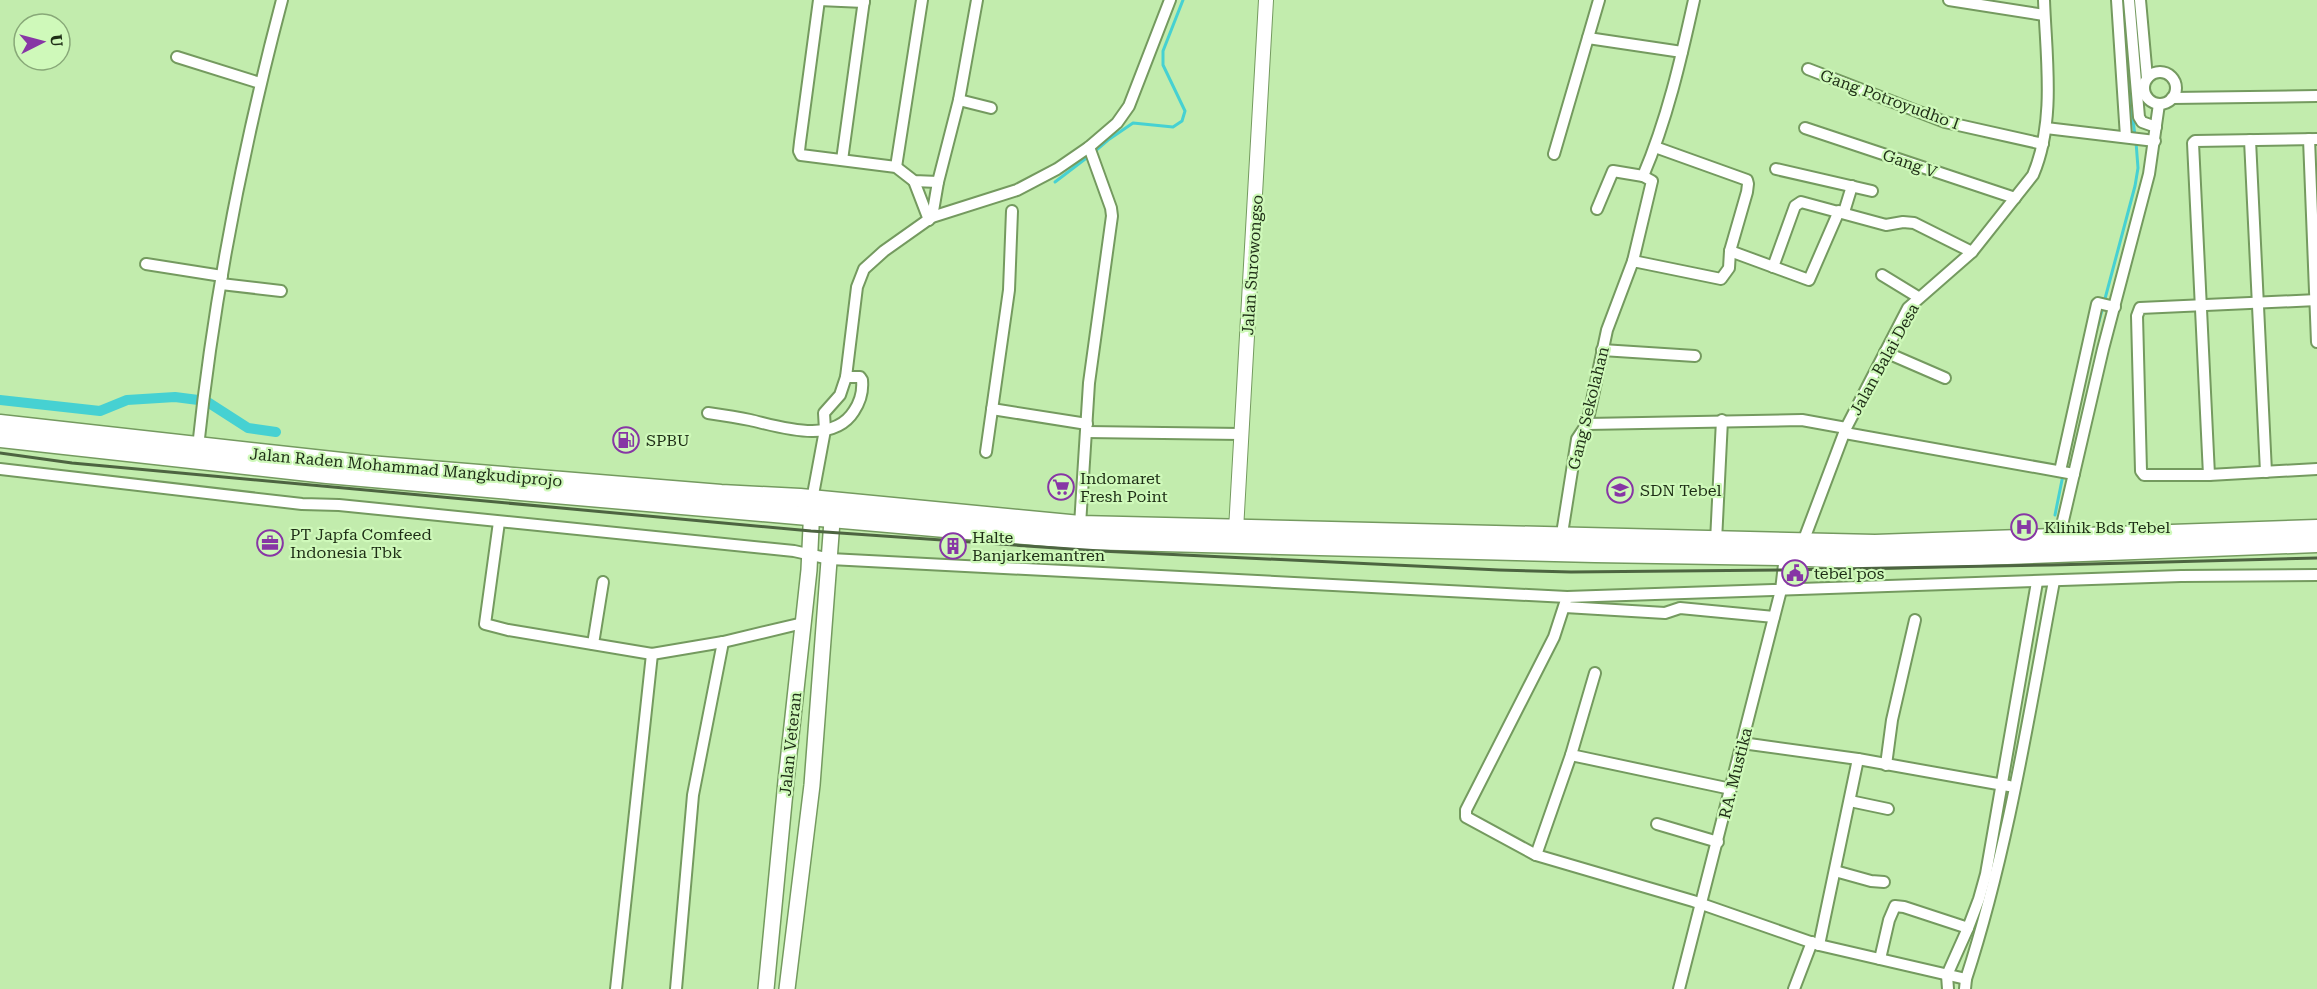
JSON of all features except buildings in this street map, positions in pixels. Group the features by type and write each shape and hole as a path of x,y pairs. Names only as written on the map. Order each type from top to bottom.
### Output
{"highway":[{"name":"Jalan Raden Mohammad Mangkudiprojo","path":"0,424 369,465 721,494 812,508"},
{"name":"Jalan Raden Mohammad Mangkudiprojo","path":"0,438 327,474 812,508"},
{"path":"812,508 1081,540 1561,545 1716,541 1875,543 2317,529"},
{"path":"833,510 1080,525 1236,530 1875,560 2317,543"}],"main road":[{"name":"Jalan Veteran","path":"766,989 810,556 812,508"},
{"name":"Jalan Veteran","path":"788,989 812,785 833,510"},
{"path":"786,781 812,785"}],"street":[{"path":"198,447 226,246 260,83 282,0"},
{"path":"842,160 864,1 819,0 799,151 806,157 896,167 914,181 931,218"},
{"path":"896,167 922,0"},
{"path":"931,218 959,100 977,0"},
{"path":"812,508 829,426 824,413 852,377 856,287 864,269 884,251 931,218 1017,190 1091,151 1129,106 1170,0"},
{"name":"Jalan Surowongso","path":"1236,530 1266,0"},
{"path":"1554,154 1599,0"},
{"path":"1598,209 1613,171 1643,176 1655,147 1694,0"},
{"path":"1948,0 2044,15"},
{"name":"Jalan Balai Desa","path":"1803,542 1845,430 1908,308 1972,252 2033,175 2046,128 2047,67 2044,0"},
{"path":"2117,0 2133,138"},
{"path":"2129,0 2139,117 2142,122 2156,128"},
{"path":"2140,0 2147,78 2144,86 2145,94 2151,101 2159,104 2172,98 2317,96"},
{"path":"1588,38 1682,52"},
{"path":"177,57 260,83"},
{"name":"Gang Potroyudho I","path":"1808,69 1946,122 2043,144"},
{"path":"2147,78 2155,73 2168,75 2175,86 2172,98"},
{"path":"959,100 991,108"},
{"path":"2059,538 2067,472 2080,406 2094,346 2150,174 2159,104"},
{"name":"Gang V","path":"1805,128 2015,198"},
{"path":"2046,128 2155,141"},
{"path":"2209,475 2192,146 2195,141 2313,139 2317,342"},
{"path":"2250,140 2266,472"},
{"path":"1633,261 1721,279 1728,272 1730,251 1749,184 1746,180 1655,147"},
{"path":"1080,525 1089,383 1112,216 1091,151"},
{"path":"1776,168 1872,191"},
{"name":"Gang Sekolahan","path":"1561,545 1577,439 1587,424 1607,330 1633,261 1652,181 1643,176"},
{"path":"914,181 938,182"},
{"path":"1730,251 1809,280 1852,186"},
{"path":"1773,267 1796,204 1804,202 1886,225 1914,223 1972,252"},
{"path":"986,452 1009,290 1012,211"},
{"path":"146,264 281,291"},
{"path":"1882,275 1918,297"},
{"path":"2316,300 2140,308 2138,310 2141,471 2144,475 2209,475 2317,469"},
{"path":"2067,472 2094,346 2097,304 2108,305"},
{"path":"1602,350 1695,357"},
{"path":"1885,352 1945,378"},
{"path":"708,413 786,428 829,426 848,419 856,408 863,385 852,377"},
{"path":"992,409 1086,428 1242,434"},
{"path":"1716,541 1722,420"},
{"path":"1587,424 1802,420 2067,472"},
{"path":"0,469 302,504 339,505 794,551 830,559 1566,602 1665,613 1680,608 1774,617"},
{"path":"500,522 485,624 508,630 652,654 723,642 803,623"},
{"name":"RA. Mustika","path":"1678,989 1718,842 1781,590 1785,556"},
{"path":"1566,602 1781,590 2181,576 2317,575"},
{"path":"1948,989 1958,979 1987,914 2046,581"},
{"path":"1958,979 1968,928 1979,899 2009,786 2046,581"},
{"path":"593,644 603,582"},
{"path":"1566,602 1554,637 1465,812 1466,817 1536,855 1700,903 1816,944 1958,979"},
{"path":"1886,765 1892,720 1915,620"},
{"path":"676,989 693,795 723,642"},
{"path":"615,989 652,654"},
{"path":"1536,855 1571,755 1595,673"},
{"path":"1742,743 1858,759 2009,786"},
{"path":"1571,755 1731,789"},
{"path":"1798,988 1816,944 1835,871 1858,759"},
{"path":"1850,801 1888,809"},
{"path":"1657,824 1718,842"},
{"path":"1835,871 1871,881 1884,882"},
{"path":"1880,959 1889,920 1895,906 1968,928"}],"waterway":[{"path":"1094,152 1133,123 1173,127 1182,121 1185,111 1163,65 1163,51 1183,0"},
{"path":"2123,0 2127,71 2135,136"},
{"path":"2098,325 2135,186 2138,168 2136,142"},
{"path":"1055,182 1089,156"},
{"path":"0,400 100,411 127,400 175,397 206,401 248,428 276,432"},
{"path":"2055,515 2063,475"}],"railway":[{"path":"0,453 72,463 811,531 1100,551 1499,570 1571,572 1784,570 2317,558"}],"place":[{"name":"SPBU","path":"626,440"},
{"name":"Indomaret Fresh Point","path":"1061,487"},
{"name":"SDN Tebel","path":"1620,490"},
{"name":"Klinik Bds Tebel","path":"2024,527"},
{"name":"PT Japfa Comfeed Indonesia Tbk","path":"270,543"},
{"name":"Halte Banjarkemantren","path":"953,546"},
{"name":"tebel pos","path":"1795,573"}]}
